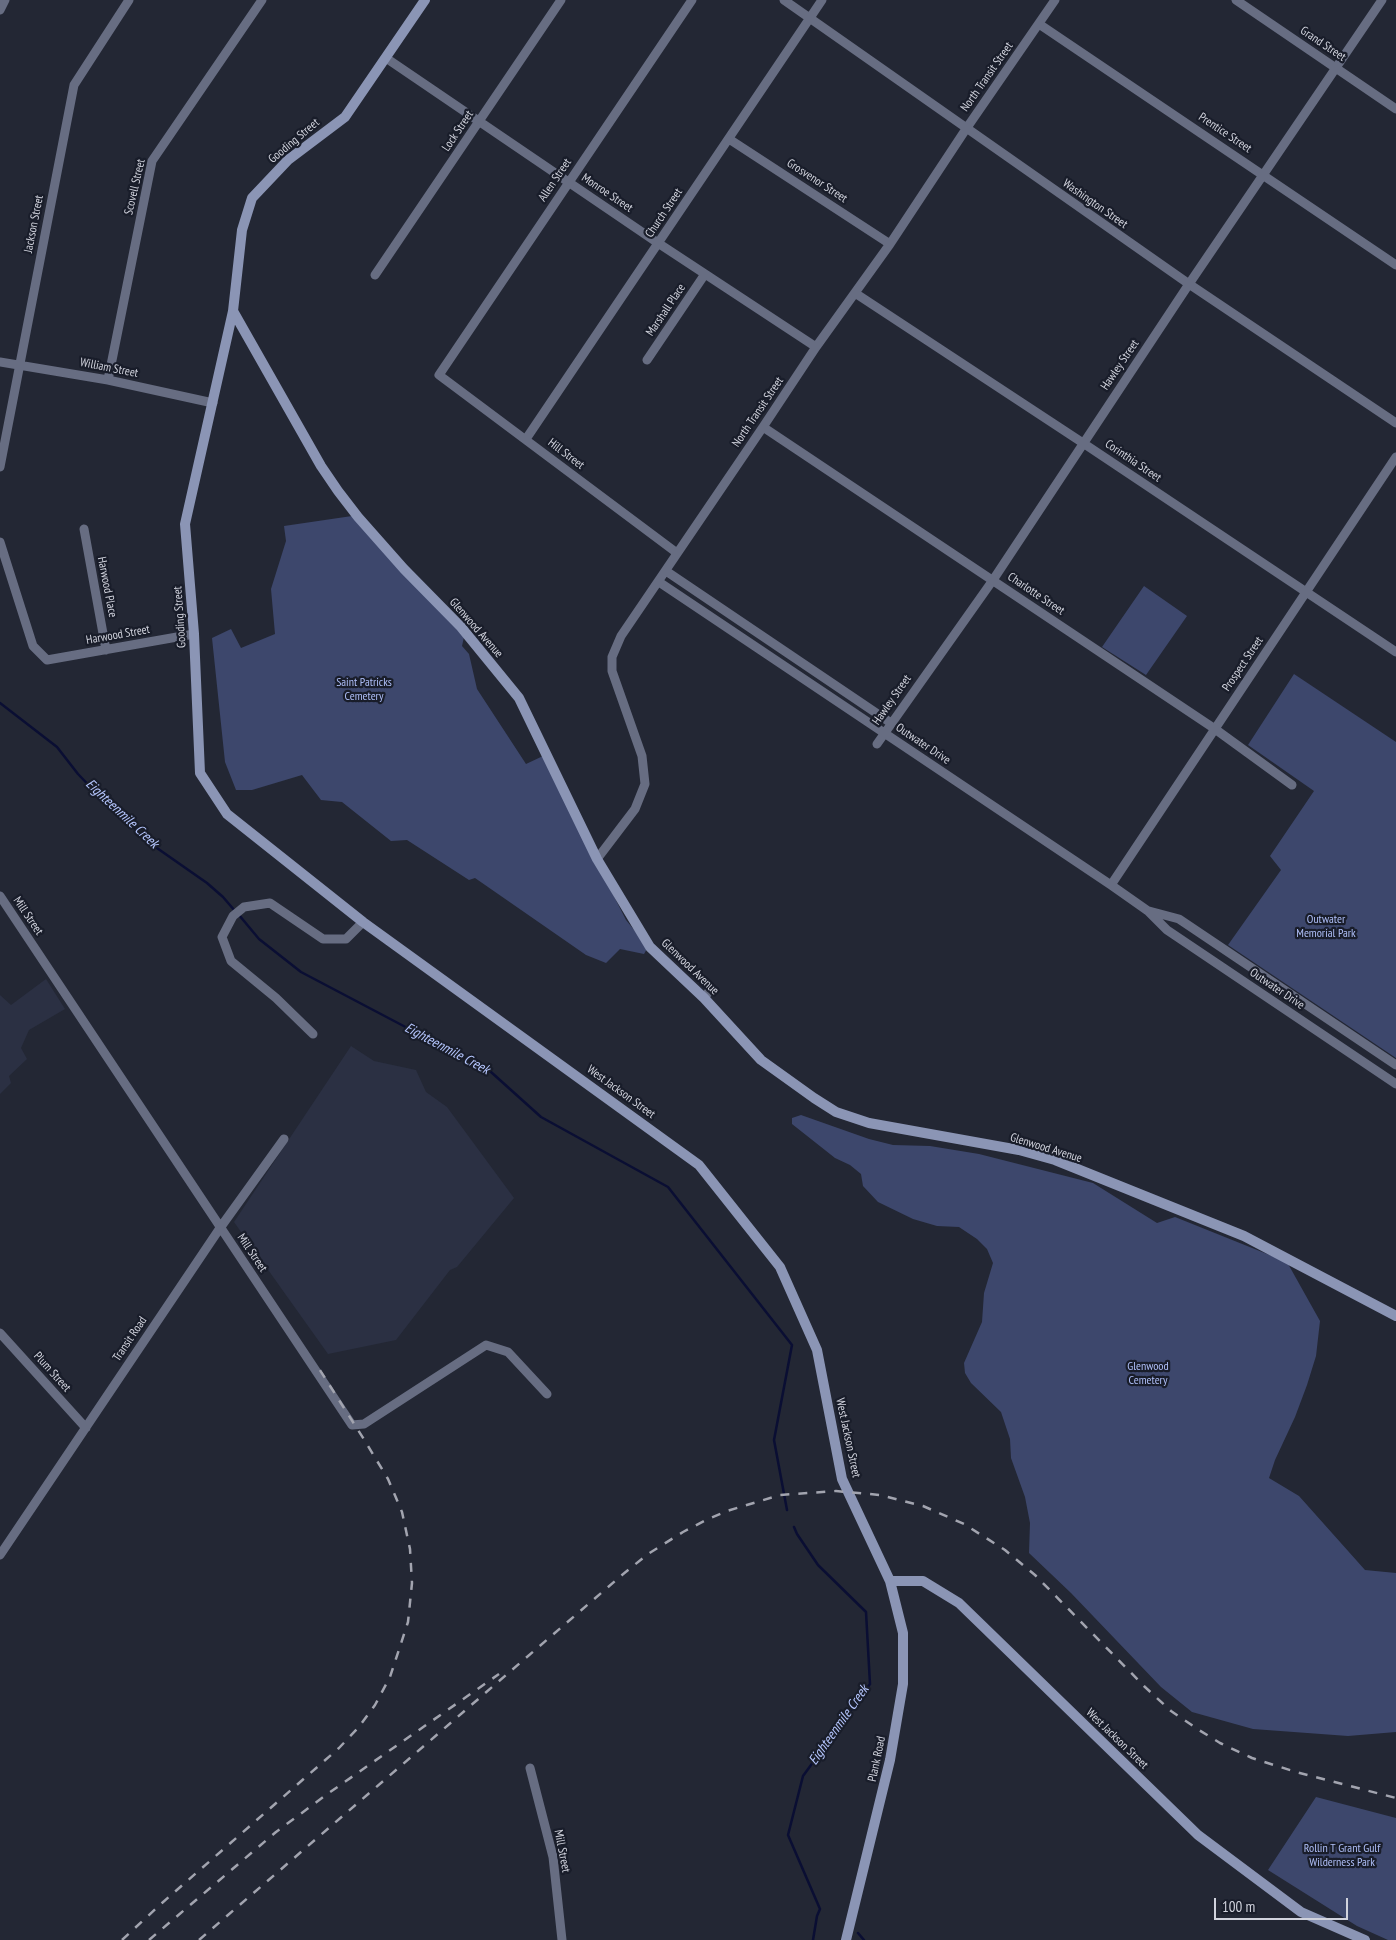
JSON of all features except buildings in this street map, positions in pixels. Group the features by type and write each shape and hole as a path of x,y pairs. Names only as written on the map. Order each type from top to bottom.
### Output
{"street":[{"path":"0,10 5,0"},
{"name":"Jackson Street","path":"0,467 74,85 129,0"},
{"name":"Scovell Street","path":"108,380 152,161 262,0"},
{"name":"Gooding Street","path":"363,922 227,814 200,773 194,634 185,524 233,311 242,230 252,198 288,160 344,117 425,0"},
{"name":"Lock Street","path":"375,275 560,0"},
{"name":"Allen Street","path":"439,376 692,0"},
{"name":"Washington Street","path":"784,0 1189,284 1396,423"},
{"name":"Church Street","path":"526,439 822,0"},
{"name":"North Transit Street","path":"597,859 630,817 640,799 645,784 642,756 615,680 612,666 612,657 621,636 764,427 816,347 890,244 1055,0"},
{"name":"Grand Street","path":"1236,0 1396,109"},
{"name":"Hawley Street","path":"878,744 993,580 1189,284 1265,175 1382,0"},
{"name":"Prentice Street","path":"1039,24 1396,265"},
{"name":"Monroe Street","path":"386,58 480,120 658,243 816,347"},
{"name":"Grosvenor Street","path":"729,139 890,244"},
{"name":"Marshall Place","path":"647,360 705,274"},
{"name":"Corinthia Street","path":"855,293 1084,443 1396,652"},
{"name":"Glenwood Avenue","path":"233,311 320,466 338,491 358,517 404,569 461,627 519,698 597,859 650,947 707,994 761,1060 836,1112 869,1123 1019,1150 1055,1160 1244,1236 1396,1316"},
{"name":"William Street","path":"0,362 108,380 212,403"},
{"name":"Hill Street","path":"439,376 526,439 677,554"},
{"name":"Charlotte Street","path":"764,427 1215,729 1292,785"},
{"name":"Prospect Street","path":"1111,885 1396,457"},
{"name":"Harwood Place","path":"84,530 106,650"},
{"name":"Harwood Street","path":"0,542 34,646 47,660 194,634"},
{"name":"Outwater Drive","path":"666,571 891,723"},
{"name":"Outwater Drive","path":"659,582 1111,885 1148,911 1167,930 1396,1084"},
{"name":"Mill Street","path":"0,896 352,1425 364,1424 486,1345 508,1352 547,1394"},
{"path":"313,1034 276,998 231,961 222,937 233,916 244,908 270,903 323,939 346,939 363,922"},
{"name":"Outwater Drive","path":"1148,911 1178,919 1396,1065"},
{"name":"West Jackson Street","path":"363,922 699,1165 780,1267 817,1350 842,1479 890,1581 923,1581 959,1603 1198,1836 1301,1912 1365,1940"},
{"name":"Transit Road","path":"0,1555 220,1228 284,1139"},
{"name":"Plum Street","path":"0,1333 86,1428"},
{"name":"Plank Road","path":"846,1940 890,1760 903,1684 903,1633 890,1581"},
{"name":"Mill Street","path":"530,1768 553,1857 562,1940"}],"shaded area":[{"path":"46,979 65,1009 29,1030 21,1048 27,1059 9,1076 11,1083 0,1094 0,995 11,1005"},
{"path":"351,1046 374,1061 416,1070 426,1092 447,1107 514,1198 457,1267 450,1270 396,1340 328,1354 234,1222"}],"green space":[{"name":"Saint Patricks Cemetery","path":"352,516 464,637 462,646 469,654 477,689 526,764 543,756 626,920 648,947 644,954 620,949 606,963 586,955 475,878 469,880 407,840 391,841 342,802 321,800 302,775 252,790 236,790 225,762 212,638 231,629 241,648 275,634 271,589 286,541 284,526"},
{"path":"1144,586 1187,616 1146,675 1102,647"},
{"name":"Outwater Memorial Park","path":"1294,674 1396,742 1396,1058 1228,945 1281,870 1270,856 1314,791 1248,745"},
{"name":"Glenwood Cemetery","path":"801,1115 869,1139 893,1145 930,1146 979,1154 1093,1183 1157,1223 1175,1217 1287,1262 1320,1321 1316,1356 1307,1385 1269,1478 1299,1496 1365,1570 1396,1573 1396,1732 1348,1736 1253,1729 1192,1712 1161,1687 1071,1593 1029,1553 1030,1523 1025,1497 1011,1458 1010,1439 1001,1412 971,1383 965,1373 964,1363 982,1322 984,1293 993,1263 987,1249 977,1239 959,1227 937,1226 913,1219 878,1202 863,1186 861,1174 850,1165 835,1158 792,1124 792,1118"},
{"name":"Rollin T Grant Gulf Wilderness Park","path":"1316,1797 1396,1818 1396,1940 1388,1940 1357,1926 1268,1870"}],"waterway":[{"name":"Eighteenmile Creek","path":"0,703 57,747 78,774 100,797 154,846 207,883 235,911"},
{"name":"Eighteenmile Creek","path":"239,915 259,939 301,972 491,1072 541,1117 668,1187 792,1345 774,1440 787,1510"},
{"name":"Eighteenmile Creek","path":"794,1527 818,1565 866,1612 870,1684 803,1776 788,1835 820,1909 813,1940"},
{"path":"858,1933 864,1940"}],"railway":[{"path":"122,1940 339,1748 358,1728 375,1705 390,1677 408,1622 412,1583 410,1549 402,1512 388,1479 318,1367"},
{"path":"199,1940 648,1554 706,1520 727,1511 780,1495 836,1491 880,1495 923,1506 964,1524 1005,1550 1035,1575 1145,1687 1171,1711 1199,1730 1220,1743 1252,1758 1296,1772 1396,1798"},
{"path":"149,1940 276,1832 499,1674"}]}
